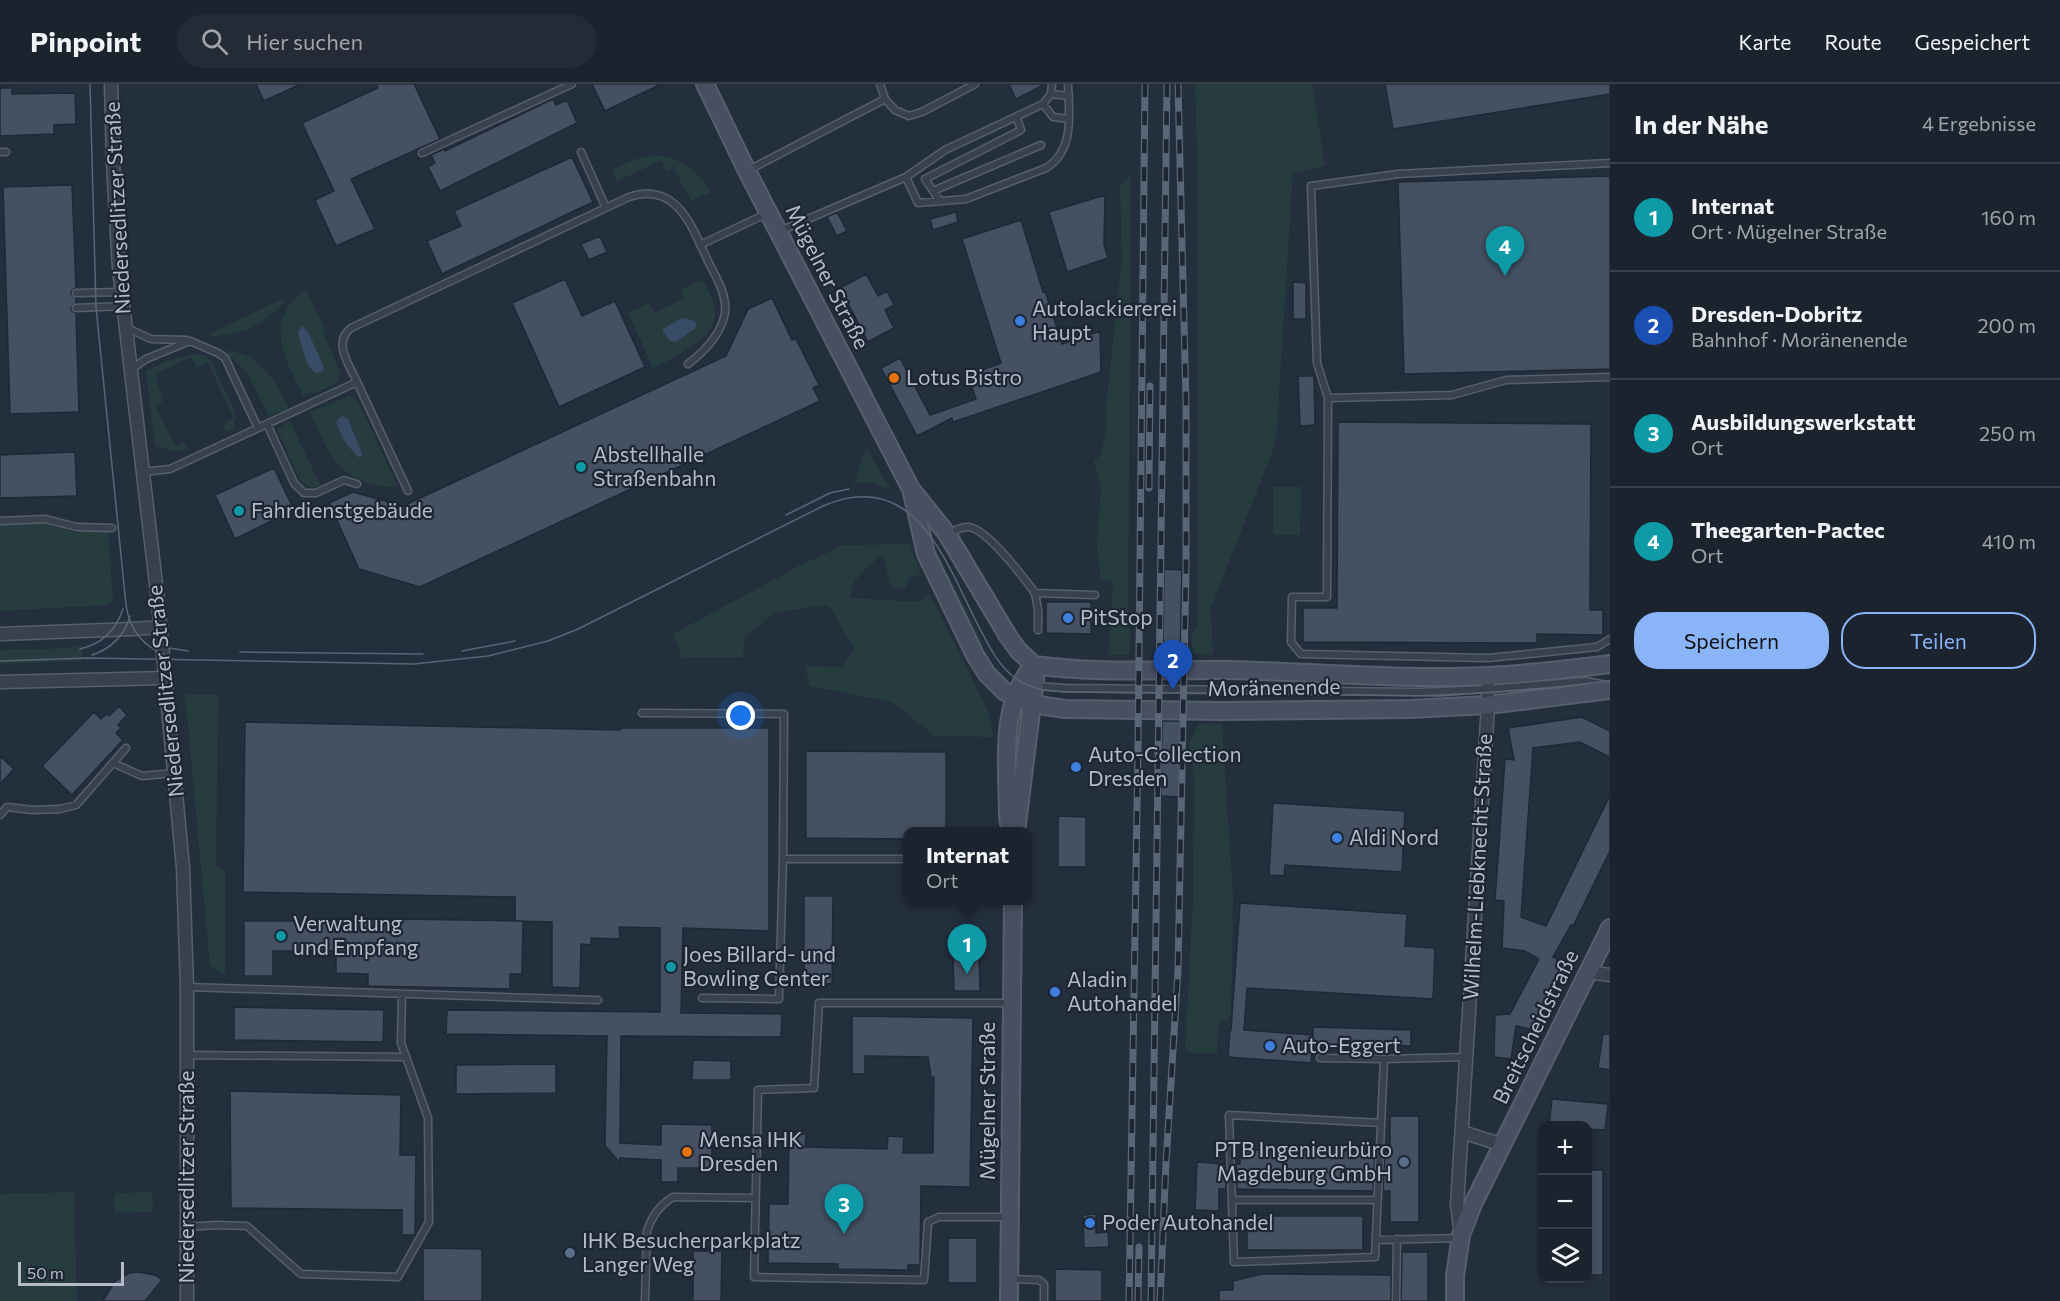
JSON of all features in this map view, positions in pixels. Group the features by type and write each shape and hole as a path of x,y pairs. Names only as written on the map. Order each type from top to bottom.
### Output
{"main road":[{"name":"Mügelner Straße","path":"705,84 747,171 911,489 947,534 1008,636 1018,650 1034,665"},
{"name":"Mügelner Straße","path":"911,489 926,554 955,617 987,674 1004,691 1015,698"},
{"path":"1017,827 1032,704 1029,682 1034,665"},
{"name":"Moränenende","path":"1034,665 1075,669 1229,670 1375,676 1488,690 1610,690"},
{"name":"Moränenende","path":"1015,698 1032,704 1065,709 1222,711 1410,709 1488,690 1543,672 1610,666"},
{"path":"1009,827 1008,735 1010,714 1015,698 1029,682"},
{"name":"Mügelner Straße","path":"1009,1301 1013,905"},
{"name":"Breitscheidstraße","path":"1455,1301 1455,1276 1460,1236 1473,1204 1610,928"}],"street":[{"name":"Niedersedlitzer Straße","path":"111,84 113,163 123,306 161,627 183,868 187,987 187,1301"},
{"path":"0,634 161,627"},
{"path":"0,682 166,678"},
{"name":"Wilhelm-Liebknecht-Straße","path":"1460,1236 1457,1205 1488,690"},
{"path":"1588,972 1610,975"},
{"path":"1462,1132 1503,1145"}],"lane":[{"path":"422,153 572,84"},
{"path":"880,84 885,99 895,110 909,116 922,112 975,84"},
{"path":"779,232 906,177 945,150 1043,104 1051,94 1052,84"},
{"path":"906,177 918,203 966,199 1046,168 1056,161 1065,149 1069,119 1068,84"},
{"path":"1051,94 1069,96"},
{"path":"747,171 885,99"},
{"path":"1043,104 1053,117 1069,119"},
{"path":"940,201 925,179 1021,130 1017,118"},
{"path":"933,191 1041,145"},
{"path":"581,152 606,208"},
{"path":"1610,163 1398,174 1311,186 1317,363 1328,399 1327,597 1292,597 1291,642 1301,654 1488,658 1596,647 1610,639"},
{"path":"408,491 342,348 344,336 351,328 636,195 659,195 680,209 690,223 722,291 725,310 715,338 688,364"},
{"path":"700,245 769,213"},
{"path":"76,293 122,292"},
{"path":"76,308 123,306"},
{"path":"125,327 151,339 190,341 225,358 258,428"},
{"path":"131,374 132,369 139,362 190,341"},
{"path":"1328,399 1452,395 1506,380 1610,377"},
{"path":"143,472 170,469 357,382"},
{"path":"267,424 294,483 304,493 316,493 344,480 357,484"},
{"path":"0,521 45,519 77,526 112,528"},
{"path":"947,534 969,527 980,532 1010,561 1035,593 1038,630"},
{"path":"1035,593 1095,595"},
{"path":"1585,681 1610,666"},
{"path":"1029,682 1065,688 1418,692 1488,690 1585,681 1610,685"},
{"path":"642,713 784,714 779,999 702,998"},
{"path":"0,815 7,807 33,810 60,809 76,805 126,748"},
{"path":"113,763 142,776 175,773"},
{"path":"783,859 903,859"},
{"path":"187,987 598,1000"},
{"path":"188,1227 247,1226 301,1274 398,1278 429,1222 428,1118 401,1043 402,994"},
{"path":"1010,1217 939,1217 928,1222 924,1280 754,1277 758,1090 814,1088 819,1003 1011,1003"},
{"path":"187,1055 406,1057"},
{"path":"1320,1058 1467,1057"},
{"path":"1381,1123 1229,1115 1234,1262 1375,1257 1384,1059"},
{"path":"645,1301 647,1231 662,1204 673,1197 755,1198"},
{"path":"1232,1200 1378,1200"},
{"path":"1376,1240 1460,1236"},
{"path":"1396,1301 1397,1239"},
{"path":"1009,1279 1039,1280 1044,1284 1044,1301"}],"green space":[{"path":"1195,84 1312,84 1325,166 1293,173 1276,442 1211,608 1213,655 1193,653 1191,634 1197,628 1198,607 1198,187"},
{"path":"652,155 670,158 686,166 700,177 711,192 691,201 674,169 667,172 662,160 617,181 612,170 633,160"},
{"path":"1131,176 1128,626 1131,633 1129,654 1108,655 1113,581 1101,580 1097,547 1101,486 1094,461 1101,454 1106,431 1106,406 1122,259 1120,186"},
{"path":"703,280 715,310 714,320 709,329 693,346 653,368 628,313 649,303 655,313 685,298 681,289"},
{"path":"306,289 326,331 323,333 341,374 335,384 311,395 310,393 303,396 284,354 281,340 284,314 292,301","holes":["305,327 324,367 315,373 301,344"]},
{"path":"282,299 284,302 259,324 243,331 210,337 209,334"},
{"path":"224,351 236,352 257,362 272,378 289,409 269,416 248,374"},
{"path":"194,354 203,355 211,361 236,415 233,429 226,432 223,424 234,418 208,363 196,366 191,357 155,374 163,401 155,406 175,446 184,442 188,450 167,450 155,445 146,371 167,361"},
{"path":"348,396 353,397 359,403 398,487 378,486 354,477 337,463 325,445 310,412"},
{"path":"290,421 320,485 308,486 299,478 277,429"},
{"path":"866,448 889,489 873,483 854,483"},
{"path":"1273,487 1301,487 1300,535 1273,534"},
{"path":"43,523 75,532 108,531 113,600 107,605 0,611 0,524"},
{"path":"910,544 921,575 910,577 905,588 891,587 883,555 866,568 857,579 851,591 851,598 918,602 930,594 988,711 993,737 935,736 892,702 810,686 805,666 842,667 854,649 829,605 775,612 745,637 743,657 682,658 673,634 799,566 843,545"},
{"path":"934,546 984,645 981,647 932,547"},
{"path":"82,645 82,661 0,664 0,650 70,648"},
{"path":"185,694 218,695 216,866 225,870 225,974 219,973 210,965"},
{"path":"1199,723 1222,725 1233,896 1231,1016 1218,1025 1217,1053 1192,1053 1185,1049 1193,902 1194,775 1189,744"},
{"path":"74,1192 77,1301 0,1301 0,1194"},
{"path":"152,1192 153,1212 115,1213 114,1193"}],"water":[{"path":"685,318 695,321 697,327 676,342 670,341 663,329"},
{"path":"302,326 307,330 324,367 323,371 316,373 307,361 298,332"},
{"path":"343,416 348,419 363,456 358,457 345,442 336,423"}],"building":[{"path":"256,84 301,84 264,101"},
{"path":"376,84 414,84 440,139 351,179 375,229 336,246 315,200 334,191 302,123 378,88"},
{"path":"592,84 661,84 605,111"},
{"path":"1009,84 1045,84 1016,99"},
{"path":"1385,84 1610,84 1610,94 1393,129"},
{"path":"0,88 12,88 12,94 75,93 76,124 54,125 54,134 0,136"},
{"path":"553,99 556,105 567,100 577,123 440,191 428,167 435,163 431,155 444,149 445,151"},
{"path":"572,157 593,202 442,274 427,241 461,226 454,211"},
{"path":"1610,176 1610,369 1404,374 1398,182"},
{"path":"72,185 76,288 71,294 76,298 76,303 71,308 76,313 79,412 10,414 3,187"},
{"path":"1105,195 1104,245 1108,258 1067,272 1049,212"},
{"path":"837,212 847,231 837,236 827,217"},
{"path":"956,212 958,222 933,230 930,219"},
{"path":"1021,220 1062,344 1100,331 1101,372 953,422 952,418 917,436 881,368 900,358 930,415 976,399 968,375 1001,363 962,239"},
{"path":"600,236 607,252 589,260 581,244"},
{"path":"866,274 878,296 887,291 894,305 885,310 894,328 868,342 840,288"},
{"path":"565,279 582,316 615,301 645,367 559,407 512,303"},
{"path":"1293,282 1306,283 1306,319 1293,319"},
{"name":"Abstellhalle Straßenbahn","path":"772,298 792,340 796,339 819,385 813,388 820,401 420,587 359,569 329,503 353,492 403,506 726,356 748,309"},
{"path":"1298,376 1314,376 1315,425 1300,426"},
{"path":"1338,422 1591,424 1590,610 1603,610 1603,635 1537,634 1537,643 1303,642 1303,608 1337,608"},
{"path":"75,452 77,496 0,498 0,455"},
{"path":"274,468 294,510 235,539 215,495"},
{"path":"1164,569 1182,570 1180,660 1163,660"},
{"name":"PitStop","path":"1046,602 1091,602 1091,634 1046,633"},
{"path":"119,706 127,715 118,725 121,728 116,733 123,740 72,795 42,766 94,712 101,719 107,714 109,716"},
{"path":"1582,717 1610,731 1610,757 1580,742 1533,748 1521,917 1546,926 1610,795 1610,851 1573,926 1571,925 1553,957 1568,964 1530,1029 1516,1026 1511,1059 1494,1057 1495,1015 1510,1014 1539,959 1525,951 1502,948 1504,901 1495,900 1505,759 1514,760 1508,728"},
{"path":"1162,721 1180,721 1179,797 1161,796"},
{"path":"245,722 620,730 620,728 769,728 769,931 683,928 681,1013 782,1014 781,1037 621,1036 620,1143 661,1145 661,1124 712,1125 712,1168 678,1168 678,1182 661,1182 661,1160 620,1158 620,1163 603,1143 605,1143 607,1036 446,1034 447,1010 660,1012 660,928 619,927 620,939 591,938 591,945 581,944 580,988 552,987 552,922 515,921 515,897 243,892"},
{"path":"806,751 946,752 946,827 903,827 903,839 806,838"},
{"path":"0,756 14,769 0,784"},
{"name":"Aldi Nord","path":"1273,803 1405,811 1402,872 1285,865 1284,876 1269,875"},
{"path":"1058,816 1086,817 1086,867 1058,867"},
{"path":"804,896 833,896 832,984 804,983"},
{"path":"1240,903 1407,914 1405,946 1435,948 1433,999 1247,988 1244,1030 1313,1035 1313,1027 1411,1030 1411,1046 1348,1044 1348,1048 1312,1047 1311,1063 1228,1057"},
{"path":"337,918 523,921 522,974 510,974 510,989 368,986 368,974 336,973 336,951 273,951 273,976 244,976 244,921 337,921"},
{"path":"953,956 979,956 980,991 954,991"},
{"path":"234,1007 384,1010 383,1042 234,1040"},
{"path":"852,1016 973,1018 970,1187 921,1186 920,1265 908,1265 908,1270 838,1269 838,1264 768,1263 769,1204 788,1204 789,1134 806,1134 805,1147 887,1149 888,1136 904,1137 903,1153 933,1153 934,1077 931,1077 928,1057 865,1056 865,1074 852,1074"},
{"path":"1603,1034 1610,1034 1610,1070 1598,1068"},
{"path":"693,1060 731,1061 731,1080 692,1080"},
{"path":"556,1064 556,1093 456,1094 456,1065"},
{"path":"230,1091 401,1095 400,1155 416,1155 415,1235 402,1235 402,1210 231,1208"},
{"path":"1552,1099 1608,1104 1605,1130 1592,1129 1592,1121 1549,1121"},
{"path":"1390,1116 1419,1116 1419,1222 1390,1222 1390,1191 1383,1191 1385,1151 1390,1151"},
{"path":"1240,1150 1375,1151 1373,1191 1237,1189 1236,1164 1240,1164"},
{"path":"1197,1162 1225,1164 1226,1189 1219,1189 1219,1211 1195,1210"},
{"path":"1592,1170 1603,1170 1603,1275 1592,1275"},
{"name":"Poder Autohandel","path":"1096,1214 1096,1233 1108,1232 1109,1247 1084,1248 1083,1215"},
{"path":"1247,1216 1363,1216 1363,1250 1247,1250"},
{"path":"948,1238 977,1238 977,1283 948,1283"},
{"path":"423,1248 482,1249 482,1301 423,1301"},
{"path":"693,1251 722,1251 721,1301 693,1301"},
{"path":"1402,1252 1428,1252 1428,1301 1401,1301"},
{"path":"1055,1269 1102,1270 1102,1301 1055,1301"},
{"path":"129,1273 155,1275 162,1280 145,1301 103,1301 115,1281"},
{"path":"1262,1274 1391,1275 1391,1301 1219,1301 1219,1290 1233,1290 1233,1281"}],"tram line":[{"path":"90,84 96,307 126,605 134,630 151,647 167,656"},
{"path":"786,515 830,493 849,489"},
{"path":"0,661 88,658 414,664 488,656 548,641 578,629 823,506 855,497 882,499 905,510 924,528 940,551 983,635 999,661 1014,677 1038,689 1065,692 1440,696 1610,681"},
{"path":"80,649 95,644 107,635 123,609"},
{"path":"92,655 105,649 121,635 130,616"},
{"path":"462,651 515,641"},
{"path":"157,642 169,648 188,651"},
{"path":"240,652 423,654"}],"railway":[{"path":"1129,1301 1145,84"},
{"path":"1151,1301 1167,84"},
{"path":"1160,1301 1178,970 1186,567 1186,401 1178,84"},
{"path":"1149,488 1150,386"},
{"path":"1138,1301 1139,1247"}],"place":[{"name":"Theegarten-Pactec","path":"1505,276"},
{"name":"Autolackiererei Haupt","path":"1020,321"},
{"name":"Lotus Bistro","path":"894,378"},
{"name":"Abstellhalle Straßenbahn","path":"581,467"},
{"name":"Fahrdienstgebäude","path":"239,511"},
{"name":"PitStop","path":"1068,618"},
{"name":"Dresden-Dobritz","path":"1173,690"},
{"name":"Auto-Collection Dresden","path":"1076,767"},
{"name":"Aldi Nord","path":"1337,838"},
{"name":"Verwaltung und Empfang","path":"281,936"},
{"name":"Joes Billard- und Bowling Center","path":"671,967"},
{"name":"Internat","path":"967,974"},
{"name":"Aladin Autohandel","path":"1055,992"},
{"name":"Auto-Eggert","path":"1270,1046"},
{"name":"Mensa IHK Dresden","path":"687,1152"},
{"name":"PTB Ingenieurbüro Magdeburg GmbH","path":"1404,1162"},
{"name":"Poder Autohandel","path":"1090,1223"},
{"name":"Ausbildungswerkstatt","path":"844,1234"},
{"name":"IHK Besucherparkplatz Langer Weg","path":"570,1253"}]}
